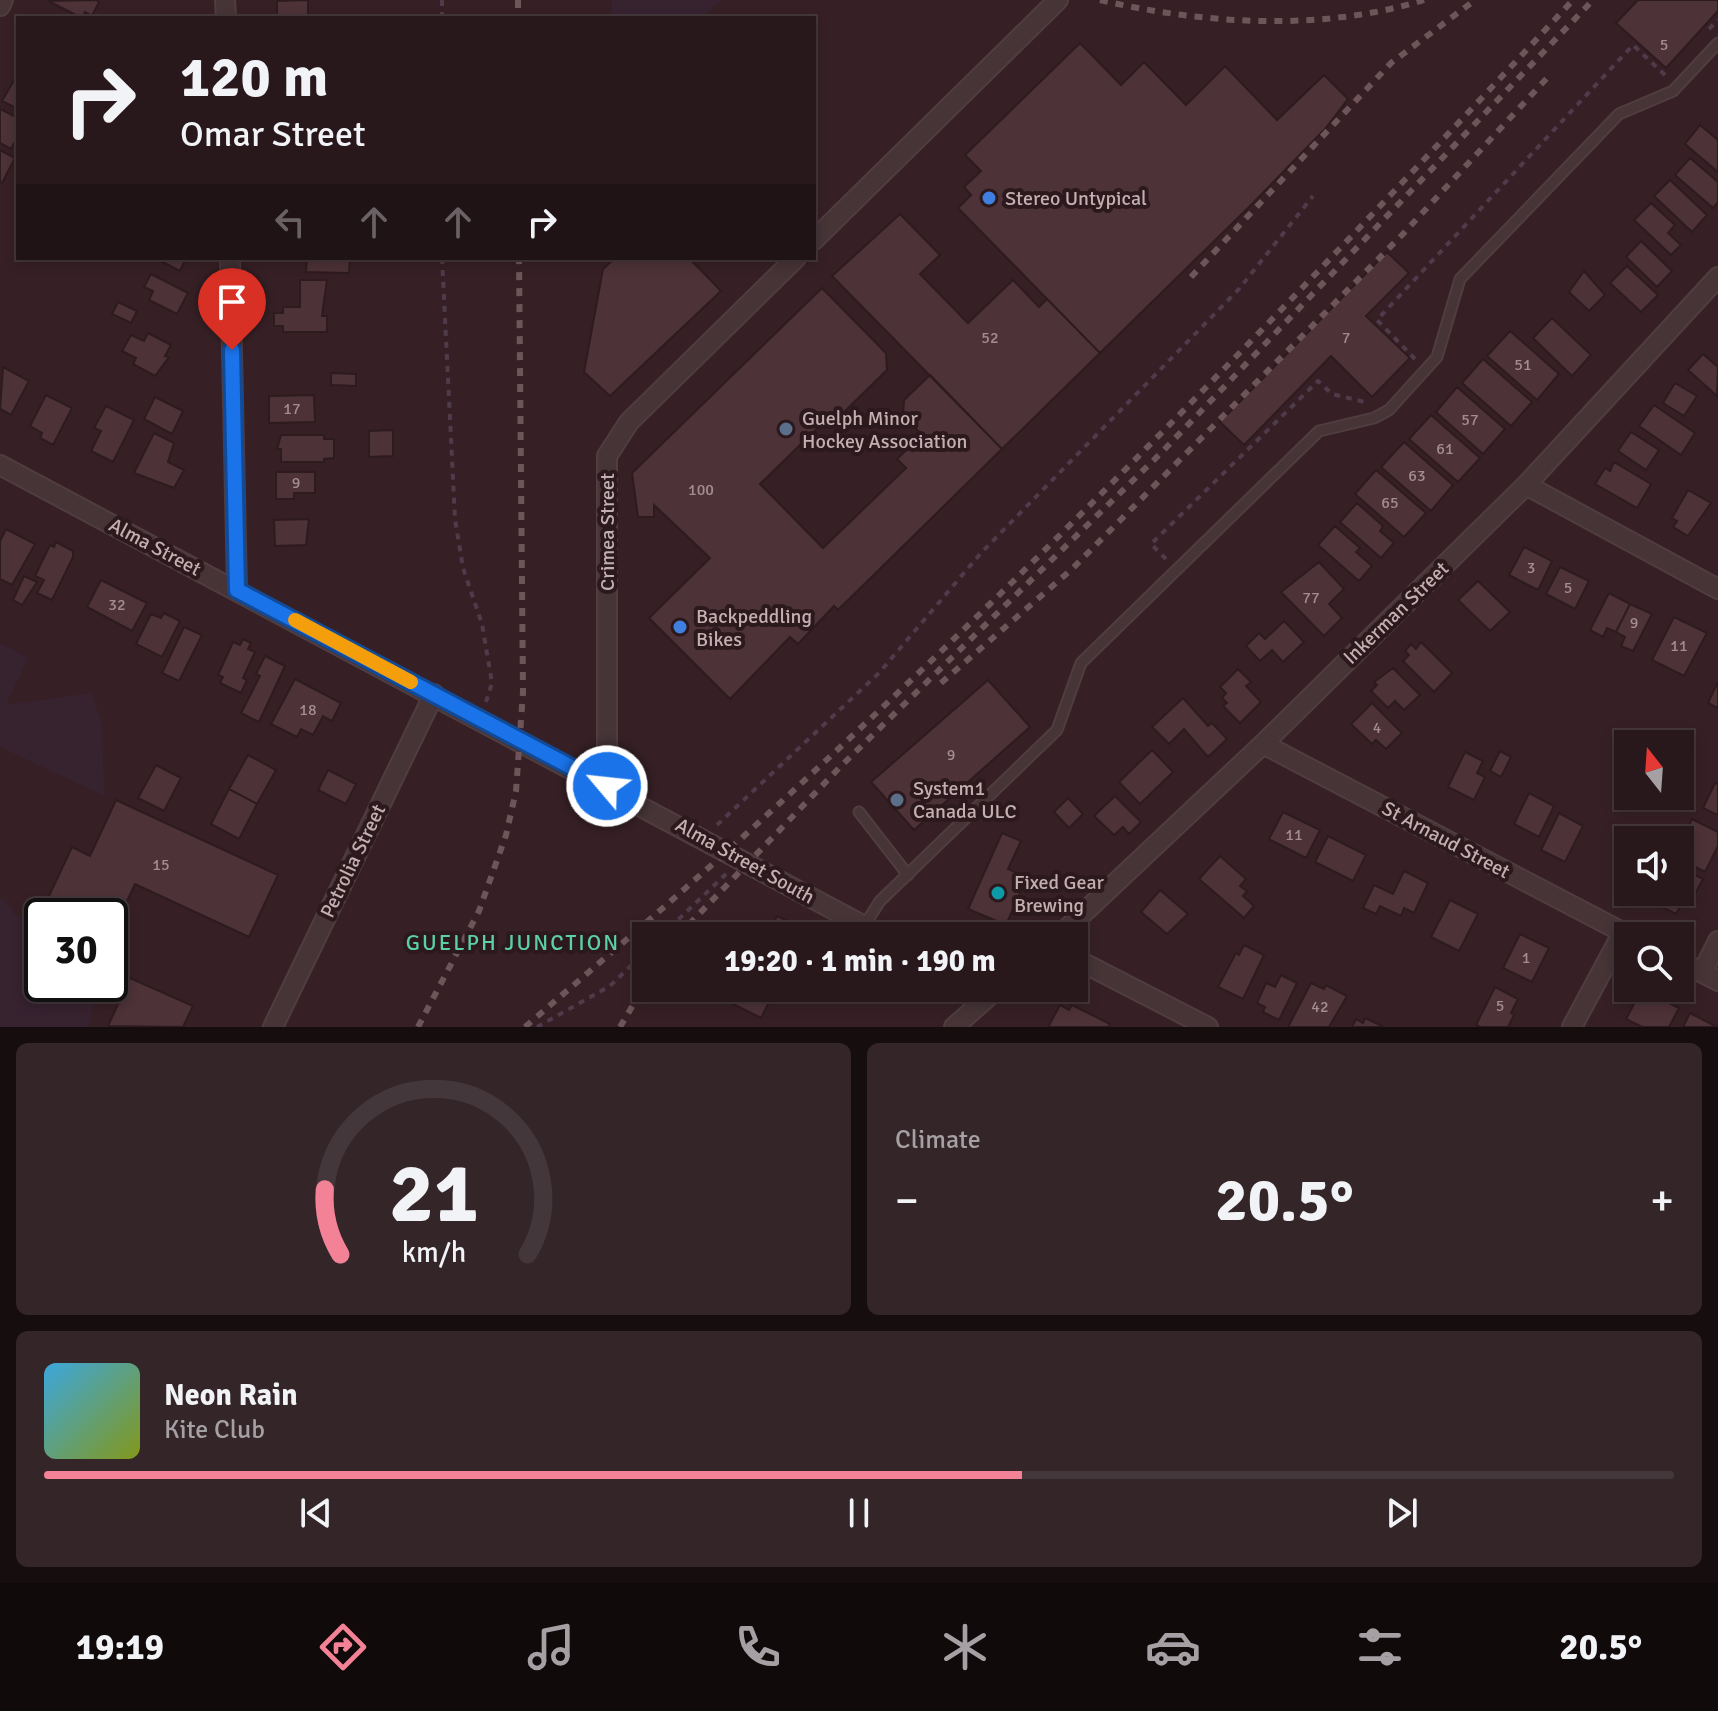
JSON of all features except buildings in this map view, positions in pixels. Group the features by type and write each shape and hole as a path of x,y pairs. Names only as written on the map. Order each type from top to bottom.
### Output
{"street":[{"path":"0,6 3,0"},
{"path":"816,238 1058,0"},
{"path":"230,260 237,590"},
{"name":"Crimea Street","path":"607,786 607,456 629,422 794,260"},
{"name":"Inkerman Street","path":"1074,922 1263,744 1526,485 1718,277"},
{"name":"Alma Street","path":"0,465 607,786"},
{"path":"1526,485 1718,589"},
{"name":"Petrolia Street","path":"273,1027 434,694"},
{"name":"St Arnaud Street","path":"1263,744 1614,928"},
{"name":"Alma Street South","path":"607,786 857,922"},
{"path":"1710,977 1718,941"},
{"path":"1572,1027 1614,955"},
{"path":"1088,965 1208,1027"},
{"path":"954,1027 981,1002"}],"lane":[{"path":"867,922 880,901 1057,730 1081,663 1319,431 1374,418 1389,410 1437,357 1460,279 1619,114 1673,91 1718,43"},
{"path":"859,812 908,875"}],"path":[{"path":"1708,31 1718,20"},
{"path":"1417,361 1377,320 1633,45 1666,76 1677,65"},
{"path":"703,838 879,673 981,553 1239,289 1313,196"},
{"path":"442,260 455,519 463,568 482,624 492,683 481,720"},
{"path":"1176,570 1151,544 1318,381 1332,394 1376,404"},
{"path":"676,922 742,858"},
{"path":"537,1027 610,986 632,965"}],"shaded area":[{"path":"612,0 721,0 704,16 612,16"},
{"path":"0,643 28,658 6,705 91,693 101,720 105,796 0,747"},
{"path":"0,897 14,911 11,913 24,919 24,1002 94,1002 88,1027 0,1027"}],"railway":[{"path":"518,0 518,16"},
{"path":"1100,0 1180,15 1262,21 1344,17 1424,0"},
{"path":"1191,277 1391,63 1475,0"},
{"path":"525,1027 739,840 977,617 1279,312 1573,0"},
{"path":"691,922 841,766 1162,452 1593,0"},
{"path":"941,683 1072,569 1402,235 1547,78"},
{"path":"418,1027 479,911 506,835 516,791 523,692 519,260"},
{"path":"620,1027 635,1002"}],"slow traffic":[{"path":"295,620 411,682"}],"place":[{"name":"Stereo Untypical","path":"989,198"},
{"name":"Guelph Minor Hockey Association","path":"786,429"},
{"name":"Backpeddling Bikes","path":"680,627"},
{"name":"System1 Canada ULC","path":"897,800"},
{"name":"Fixed Gear Brewing","path":"998,893"}],"district":[{"name":"GUELPH JUNCTION","path":"513,942"}],"route":[{"path":"232,350 237,590 607,786"}]}
